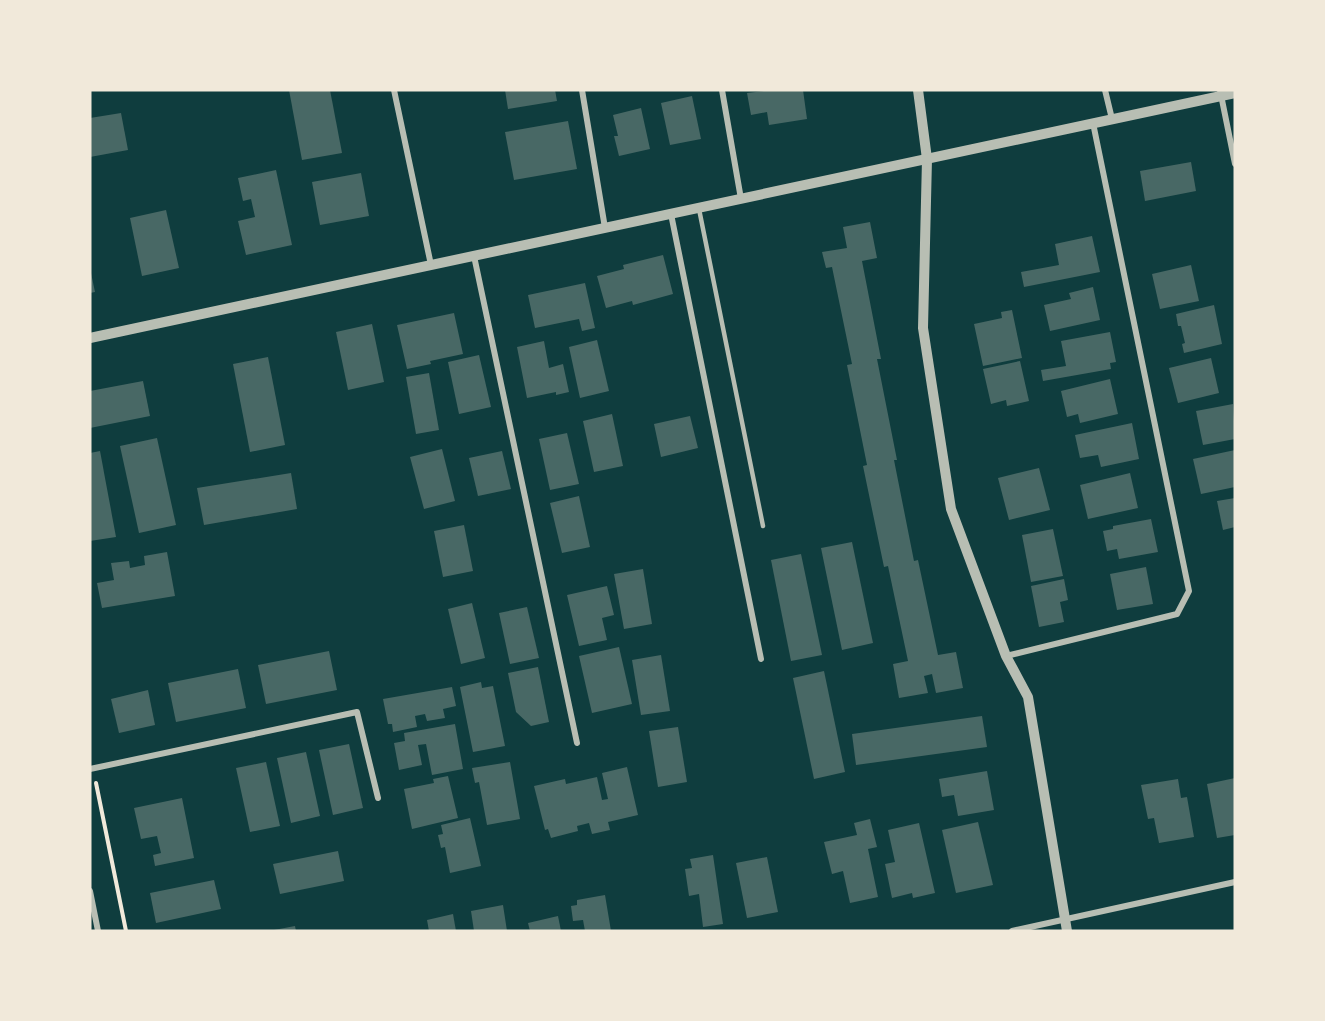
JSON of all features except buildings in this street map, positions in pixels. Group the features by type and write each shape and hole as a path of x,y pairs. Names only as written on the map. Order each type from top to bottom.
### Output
{"street":[{"path":"394,90 431,265"},
{"path":"582,90 605,228"},
{"path":"722,90 741,199"},
{"path":"918,90 927,159 923,328 951,509 1005,656 1028,698 1067,931"},
{"path":"1105,90 1112,119"},
{"path":"90,338 1112,119 1221,93 1235,93"},
{"path":"1221,93 1235,164"},
{"path":"1005,656 1177,614 1189,591 1093,123"},
{"path":"671,214 761,658"},
{"path":"474,256 577,743"},
{"path":"91,769 357,711 378,798"},
{"path":"1012,931 1235,882"},
{"path":"90,891 98,931"}],"lane":[{"path":"698,208 763,526"}],"path":[{"path":"91,769 126,931"}]}
